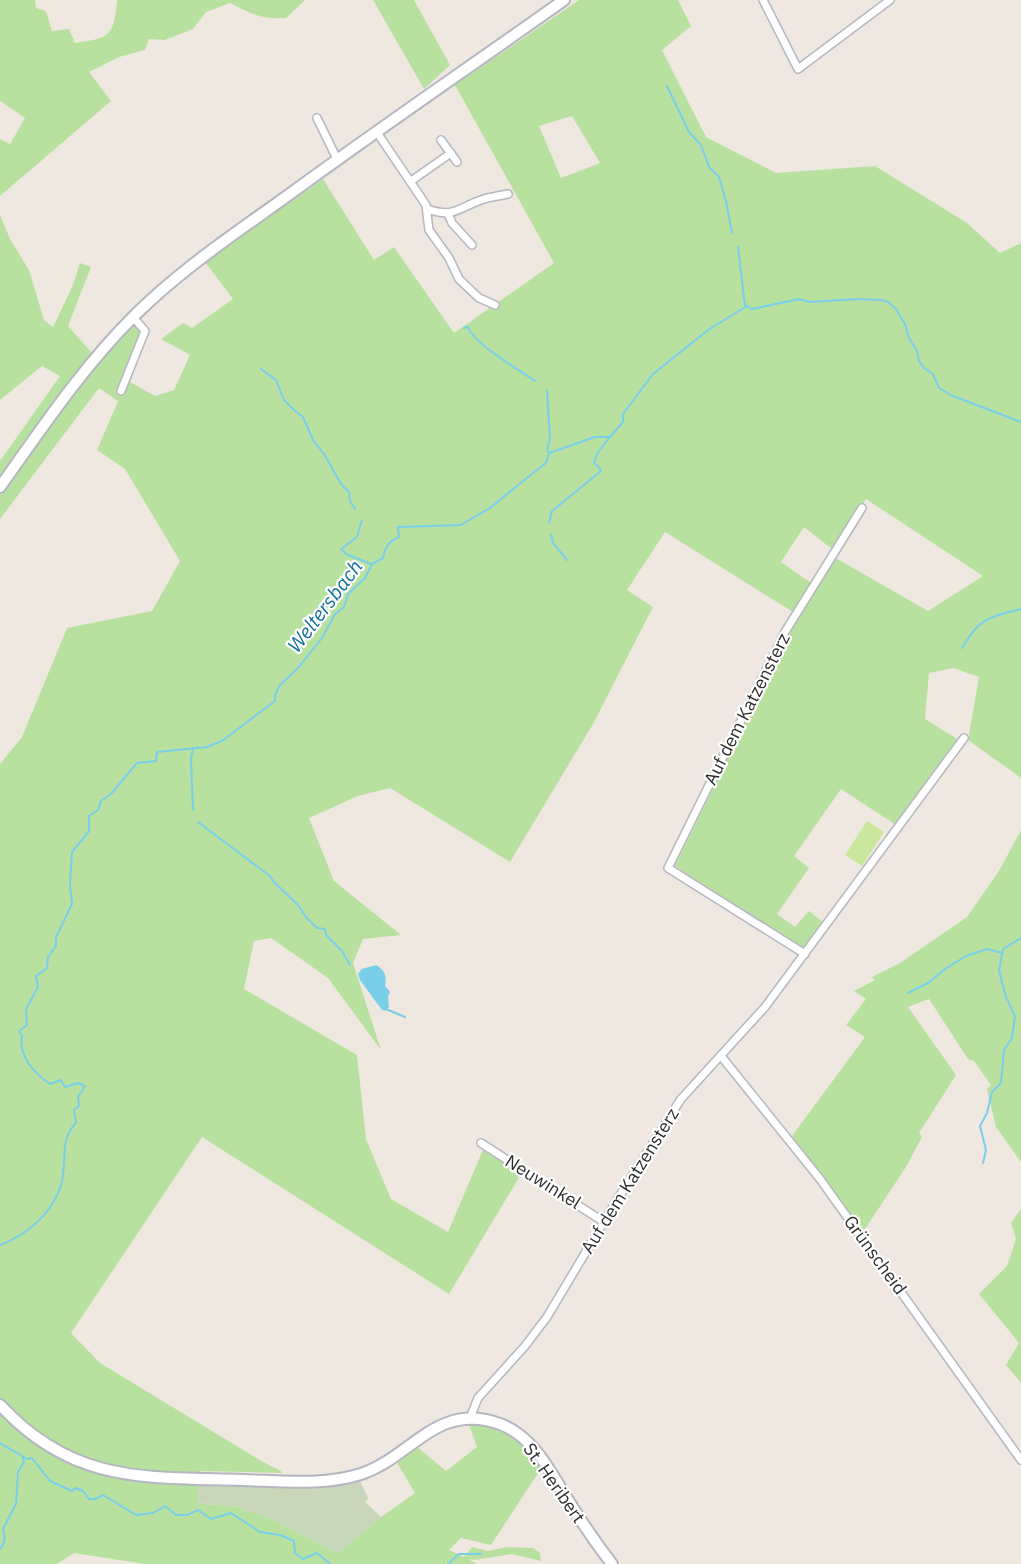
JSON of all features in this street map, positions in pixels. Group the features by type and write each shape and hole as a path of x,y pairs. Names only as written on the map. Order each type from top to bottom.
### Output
{"main road":[{"path":"0,487 76,380 133,317 195,262 376,131 564,0"},
{"name":"St. Heribert","path":"0,1405 21,1427 43,1444 74,1460 100,1470 145,1477 283,1481 335,1479 360,1474 390,1460 444,1423 470,1418 501,1424 526,1441 546,1466 612,1564"}],"street":[{"path":"764,0 798,69 890,0"},
{"path":"316,118 338,159"},
{"path":"376,131 411,181 427,209 429,230 449,258 459,279 479,298 495,305"},
{"path":"441,140 457,162"},
{"path":"411,181 451,153"},
{"path":"427,209 448,214 482,200 508,194"},
{"path":"448,214 452,223 472,244"},
{"path":"121,391 145,332 133,317"},
{"name":"Auf dem Katzensterz","path":"805,954 668,868 785,632 862,508"},
{"name":"Auf dem Katzensterz","path":"470,1418 478,1398 543,1323 681,1099 765,1007 964,738"},
{"name":"Grünscheid","path":"721,1056 820,1179 1021,1460"},
{"name":"Neuwinkel","path":"481,1143 604,1222"}],"green space":[{"path":"0,0 35,0 36,8 46,11 52,31 69,29 75,43 108,34 114,22 117,0 305,0 286,18 256,15 230,3 206,12 193,29 165,40 149,39 145,50 119,57 89,72 111,101 0,196 0,139 10,144 25,118 0,101"},
{"path":"373,0 414,0 450,65 424,89"},
{"path":"579,0 678,0 691,26 662,50 706,137 776,173 875,166 967,223 1000,253 1021,243 1021,778 968,740 979,677 953,668 929,673 925,719 957,739 896,825 841,789 794,856 809,868 777,914 795,927 809,911 824,923 804,950 675,866 791,630 834,557 928,611 983,576 866,499 832,549 804,527 781,562 811,583 793,612 665,532 627,590 653,607 593,724 510,862 390,788 358,796 309,818 334,881 401,935 363,939 353,963 381,1050 328,978 271,938 254,941 244,989 357,1055 366,1139 391,1199 448,1232 483,1150 492,1152 523,1171 449,1294 202,1137 71,1333 100,1363 282,1473 200,1471 198,1503 237,1507 272,1519 338,1553 381,1517 415,1493 396,1461 415,1445 446,1471 477,1447 468,1422 502,1432 518,1442 542,1467 491,1545 461,1538 449,1550 464,1557 472,1547 488,1551 507,1547 533,1548 540,1553 541,1561 512,1554 468,1559 477,1564 145,1564 74,1553 57,1564 0,1564 0,764 22,737 67,628 152,611 180,561 125,469 97,450 118,401 99,388 0,519 0,461 60,376 42,366 0,400 0,215 10,239 29,270 44,320 53,327 73,285 80,263 91,267 68,326 91,352 133,324 143,332 123,386 130,382 155,396 174,390 190,355 161,339 183,323 192,328 233,299 205,262 323,179 374,260 394,247 454,333 554,263 455,85","holes":["572,116 600,163 561,178 539,126"]},
{"path":"867,821 884,832 862,866 845,855"},
{"path":"1021,830 1021,1162 996,1127 987,1089 991,1085 974,1061 968,1059 929,999 908,1007 956,1075 919,1133 922,1137 906,1167 863,1232 792,1136 865,1037 846,1025 866,999 854,991 875,980 872,977 900,963 967,917 999,871"},
{"path":"1021,1209 1021,1383 1006,1365 1019,1343 979,1294 1007,1266 1016,1239 1011,1223"},
{"path":"359,1479 368,1498 365,1502 381,1517 338,1553 272,1519 237,1507 198,1503 199,1482"}],"water":[{"path":"376,965 385,974 385,986 390,992 389,1007 385,1011 360,980 358,974 362,969"}],"waterway":[{"path":"667,86 689,132 701,145 709,167 719,177 732,233"},
{"path":"738,247 745,306"},
{"name":"Weltersbach","path":"0,1245 20,1235 37,1222 57,1195 63,1177 67,1137 76,1123 74,1110 79,1106 78,1097 85,1086 78,1083 65,1087 61,1080 50,1084 44,1080 33,1070 25,1057 19,1031 27,1025 26,1009 38,987 36,976 47,968 48,957 56,946 56,937 72,904 70,884 72,852 89,831 89,816 98,810 101,801 111,794 137,763 156,761 157,752 207,747 222,741 275,701 280,685 298,668 322,638 335,614 344,607 348,594 365,578 372,564 383,558 390,543 399,537 398,527 461,525 490,508 546,463 549,453 595,437 610,437 623,422 623,414 653,374 708,330 747,306 752,309 799,299 809,302 859,299 888,302 896,309 905,324 919,361 933,374 939,388 953,396 1021,422"},
{"path":"464,328 468,327 488,349 535,381"},
{"path":"261,369 276,380 284,400 303,417 313,440 341,484 349,492 350,501 355,509"},
{"path":"547,390 550,440 548,452"},
{"path":"549,523 552,511 601,471 594,463 598,452 610,437"},
{"path":"362,520 357,537 341,549 346,554 371,564"},
{"path":"551,534 553,543 567,560"},
{"path":"962,648 974,630 986,620 1021,609"},
{"path":"193,748 191,759 193,810"},
{"path":"198,822 270,876 317,928 325,929 326,935 342,951 350,965"},
{"path":"983,1163 986,1150 980,1126 987,1113 992,1092 1001,1083 1004,1050 1012,1038 1015,1016 1006,997 999,971 1003,949 1021,938"},
{"path":"908,993 928,983 966,956 987,949 1002,953"},
{"path":"386,1009 405,1017"},
{"path":"0,1443 27,1459 32,1458 50,1481 72,1491 75,1488 83,1491 89,1499 103,1495 136,1515 153,1513 165,1506 176,1515 187,1515 198,1510 211,1519 231,1513 260,1532 280,1535 294,1541 295,1553 303,1559 317,1553 330,1564"},
{"path":"0,1549 4,1540 3,1529 16,1504 18,1472 24,1462 23,1458"},
{"path":"448,1564 459,1554 481,1554"}]}
